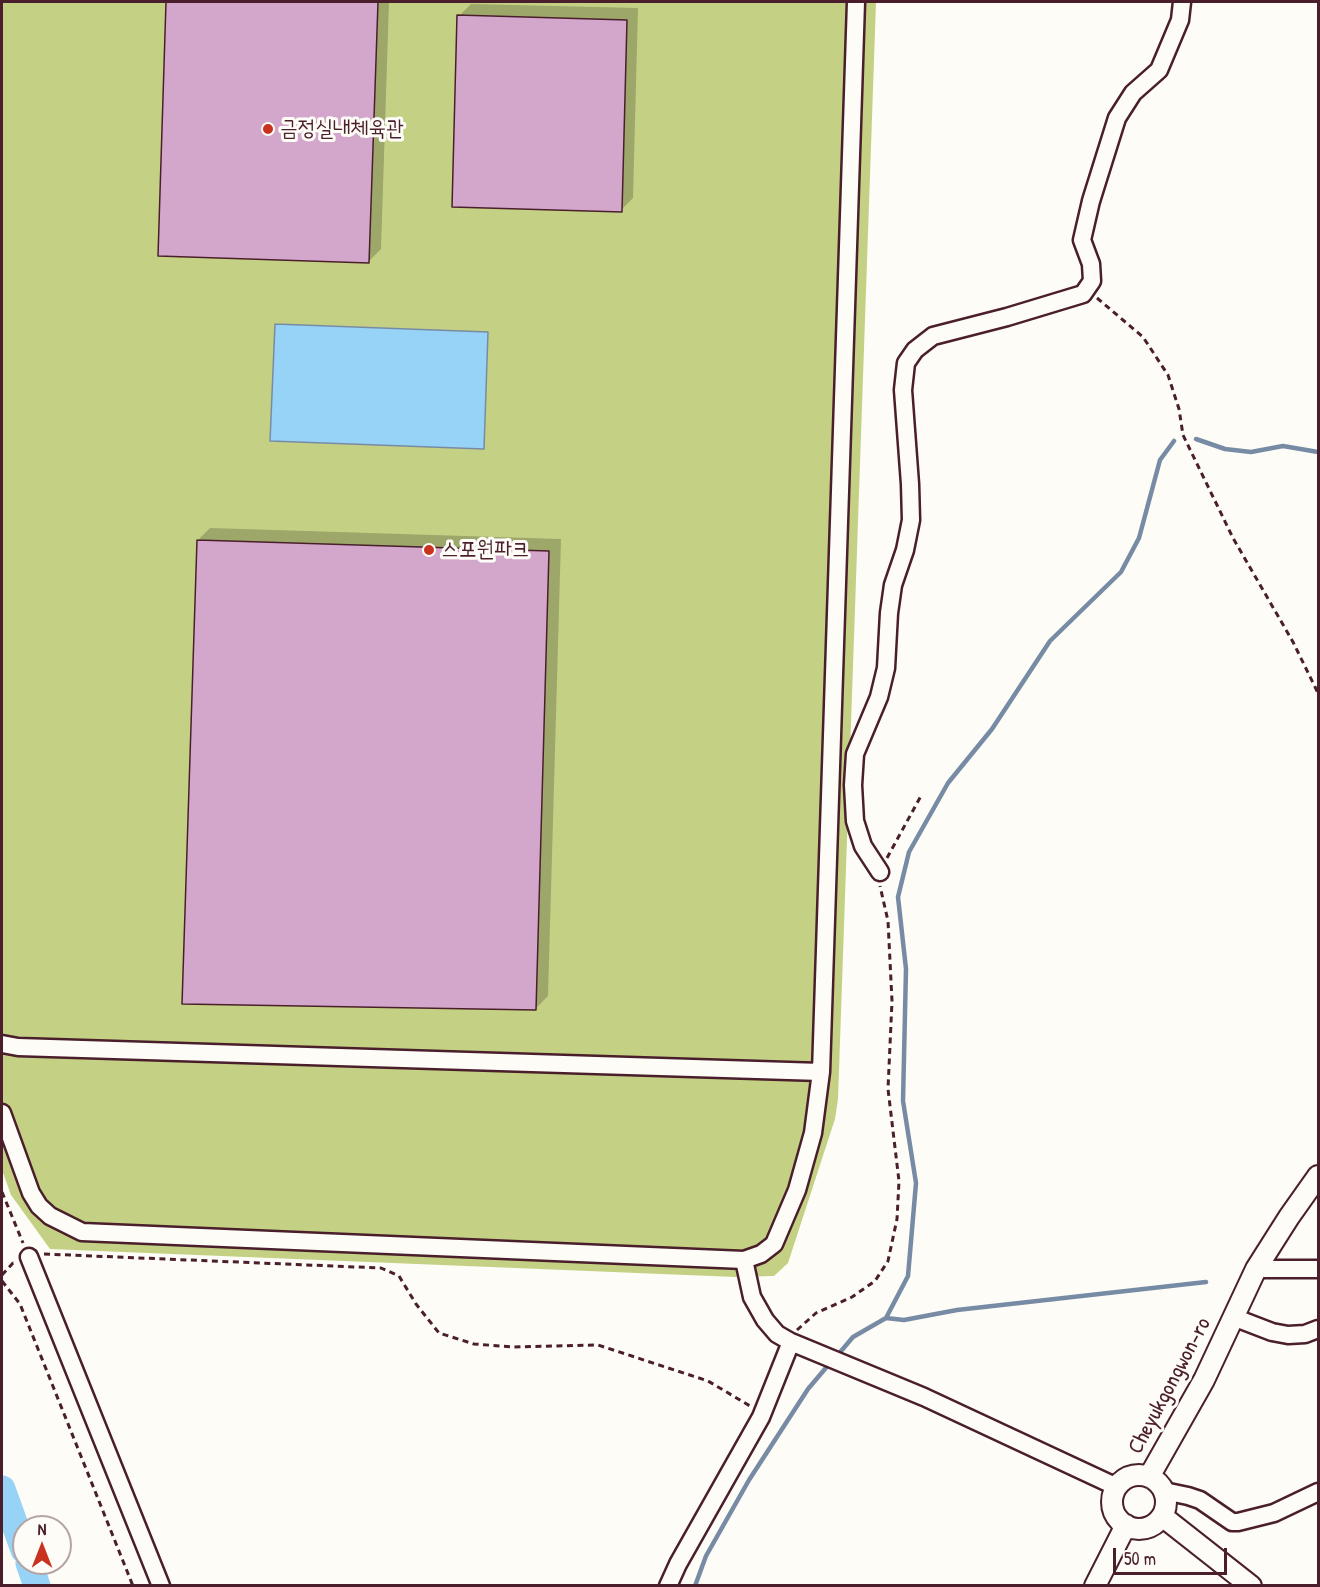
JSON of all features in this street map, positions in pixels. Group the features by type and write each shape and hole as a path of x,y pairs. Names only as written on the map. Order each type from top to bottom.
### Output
{"main road":[{"name":"Cheyukgongwon-ro","path":"1149,1477 1204,1380 1256,1269 1288,1217 1318,1176"},
{"path":"1131,1476 1149,1477 1164,1491 1166,1504 1162,1516 1150,1526 1142,1528 1126,1525 1114,1511 1112,1499 1117,1487 1131,1476"},
{"path":"1162,1516 1251,1586"},
{"path":"1095,1586 1126,1525"}],"street":[{"path":"2,1113 31,1193 39,1206 50,1216 82,1232 744,1260 761,1254 774,1244 797,1190 813,1133 821,1072 856,2"},
{"path":"880,872 863,846 855,821 853,785 855,754 879,697 886,668 893,585 905,550 911,520 903,390 906,363 915,350 933,336 1037,309 1083,294 1087,289 1092,281 1091,264 1082,240 1091,201 1117,118 1133,93 1159,70 1180,21 1182,2"},
{"path":"2,1044 18,1047 821,1072"},
{"path":"28,1257 161,1586"},
{"path":"744,1260 752,1298 765,1320 777,1334 924,1397 1117,1487"},
{"path":"1256,1269 1318,1269"},
{"name":"Cheyukgongwon-ro","path":"1233,1317 1272,1332 1288,1335 1305,1334 1318,1329"},
{"path":"668,1586 796,1344"},
{"path":"1164,1491 1200,1500 1232,1522 1274,1513 1318,1492"}],"path":[{"path":"1087,289 1143,337 1168,375 1179,409 1183,435 1233,538 1293,642 1318,693"},
{"path":"796,1344 799,1327 816,1313 852,1297 876,1281 888,1262 897,1219 899,1181 888,1089 892,1001 888,921 879,880 880,872 922,794"},
{"path":"2,1192 28,1257 37,1254 381,1268 399,1276 416,1304 439,1333 474,1344 514,1347 598,1345 708,1381 749,1405 763,1410"},
{"path":"2,1281 20,1304 133,1586"}],"green space":[{"name":"스포원파크","path":"2,2 876,2 838,1099 835,1119 788,1263 774,1276 735,1277 50,1249 11,1195 2,1170"}],"water":[{"path":"275,324 488,332 484,449 270,441"}],"building":[{"name":"금정실내체육관","path":"166,2 378,2 369,263 158,256"},
{"path":"457,15 627,20 622,212 452,207"},
{"path":"197,540 549,551 536,1010 182,1004"}],"waterway":[{"path":"1196,439 1225,449 1251,452 1283,446 1318,452"},
{"path":"836,1357 853,1337 886,1318 908,1276 916,1183 903,1101 906,969 898,897 909,852 948,783 992,729 1050,641 1121,572 1139,538 1160,460 1174,441"},
{"path":"886,1318 904,1320 957,1310 1206,1282"},
{"path":"695,1586 706,1556 749,1480 808,1389 830,1363"},
{"path":"2,1489 12,1517"},
{"path":"33,1575 37,1586"}],"place":[{"name":"금정실내체육관","path":"268,129"},
{"name":"스포원파크","path":"429,550"}]}
